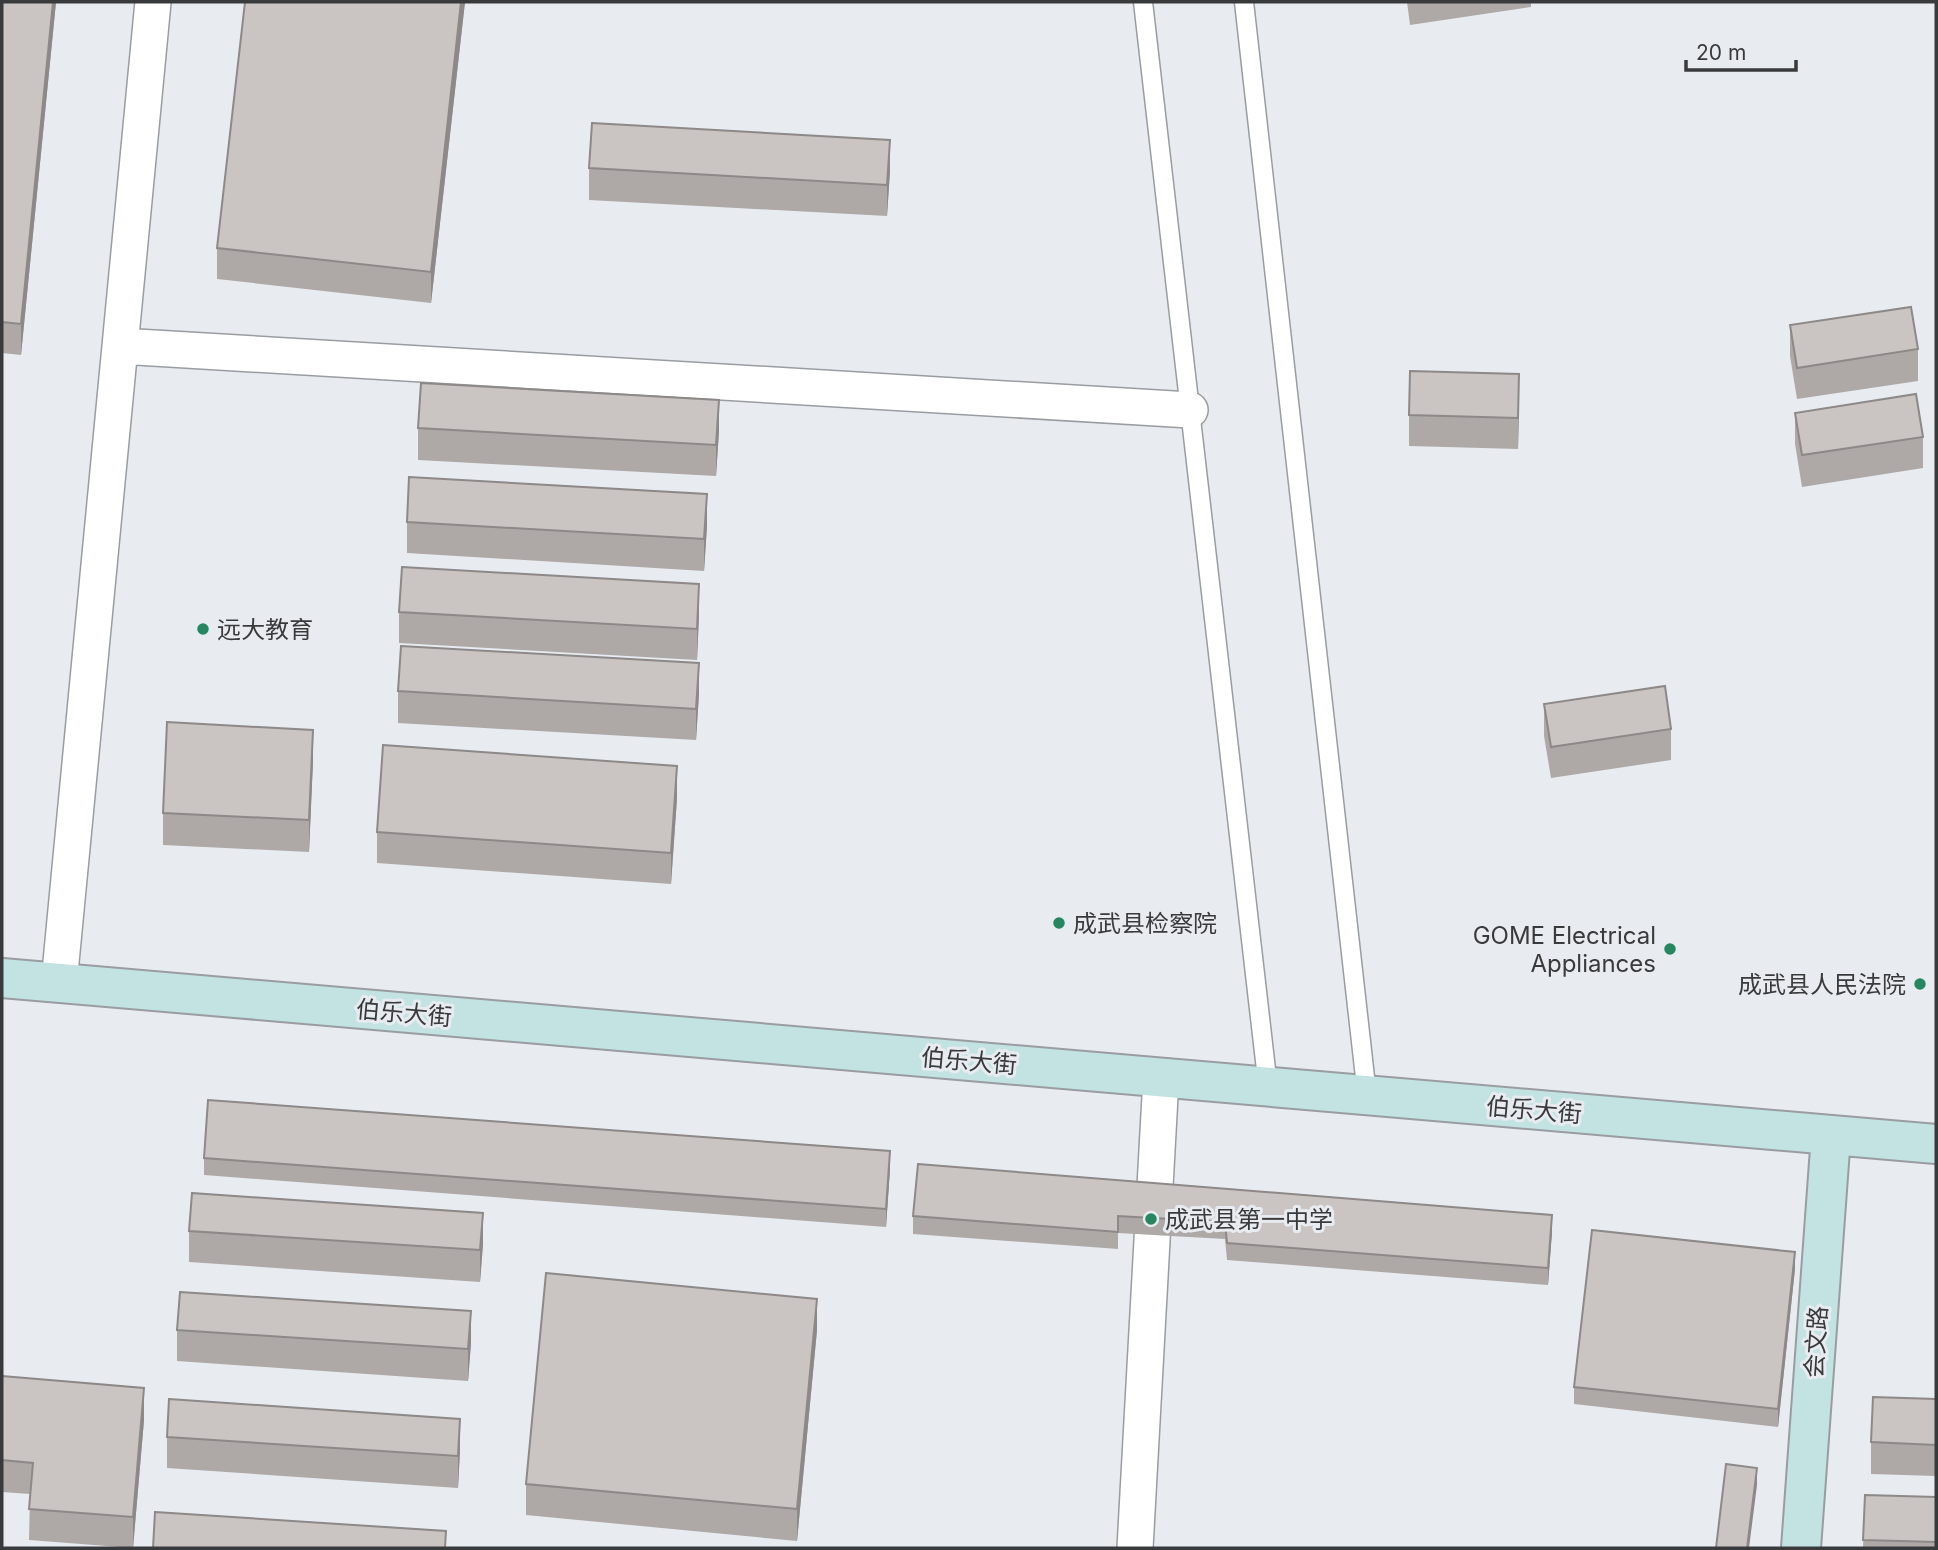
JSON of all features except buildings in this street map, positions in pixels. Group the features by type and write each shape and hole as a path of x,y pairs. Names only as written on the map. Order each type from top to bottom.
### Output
{"main road":[{"name":"伯乐大街","path":"2,978 1936,1144"},
{"name":"会文路","path":"1801,1548 1831,1135"}],"street":[{"path":"59,983 153,2"},
{"path":"120,346 1190,410"},
{"path":"1135,1548 1161,1078"}],"lane":[{"path":"1143,2 1268,1087"},
{"path":"1244,2 1367,1095"}],"place":[{"name":"远大教育","path":"203,629"},
{"name":"成武县检察院","path":"1059,923"},
{"name":"GOME Electrical Appliances","path":"1670,949"},
{"name":"成武县人民法院","path":"1920,984"},
{"name":"成武县第一中学","path":"1151,1219"}]}
